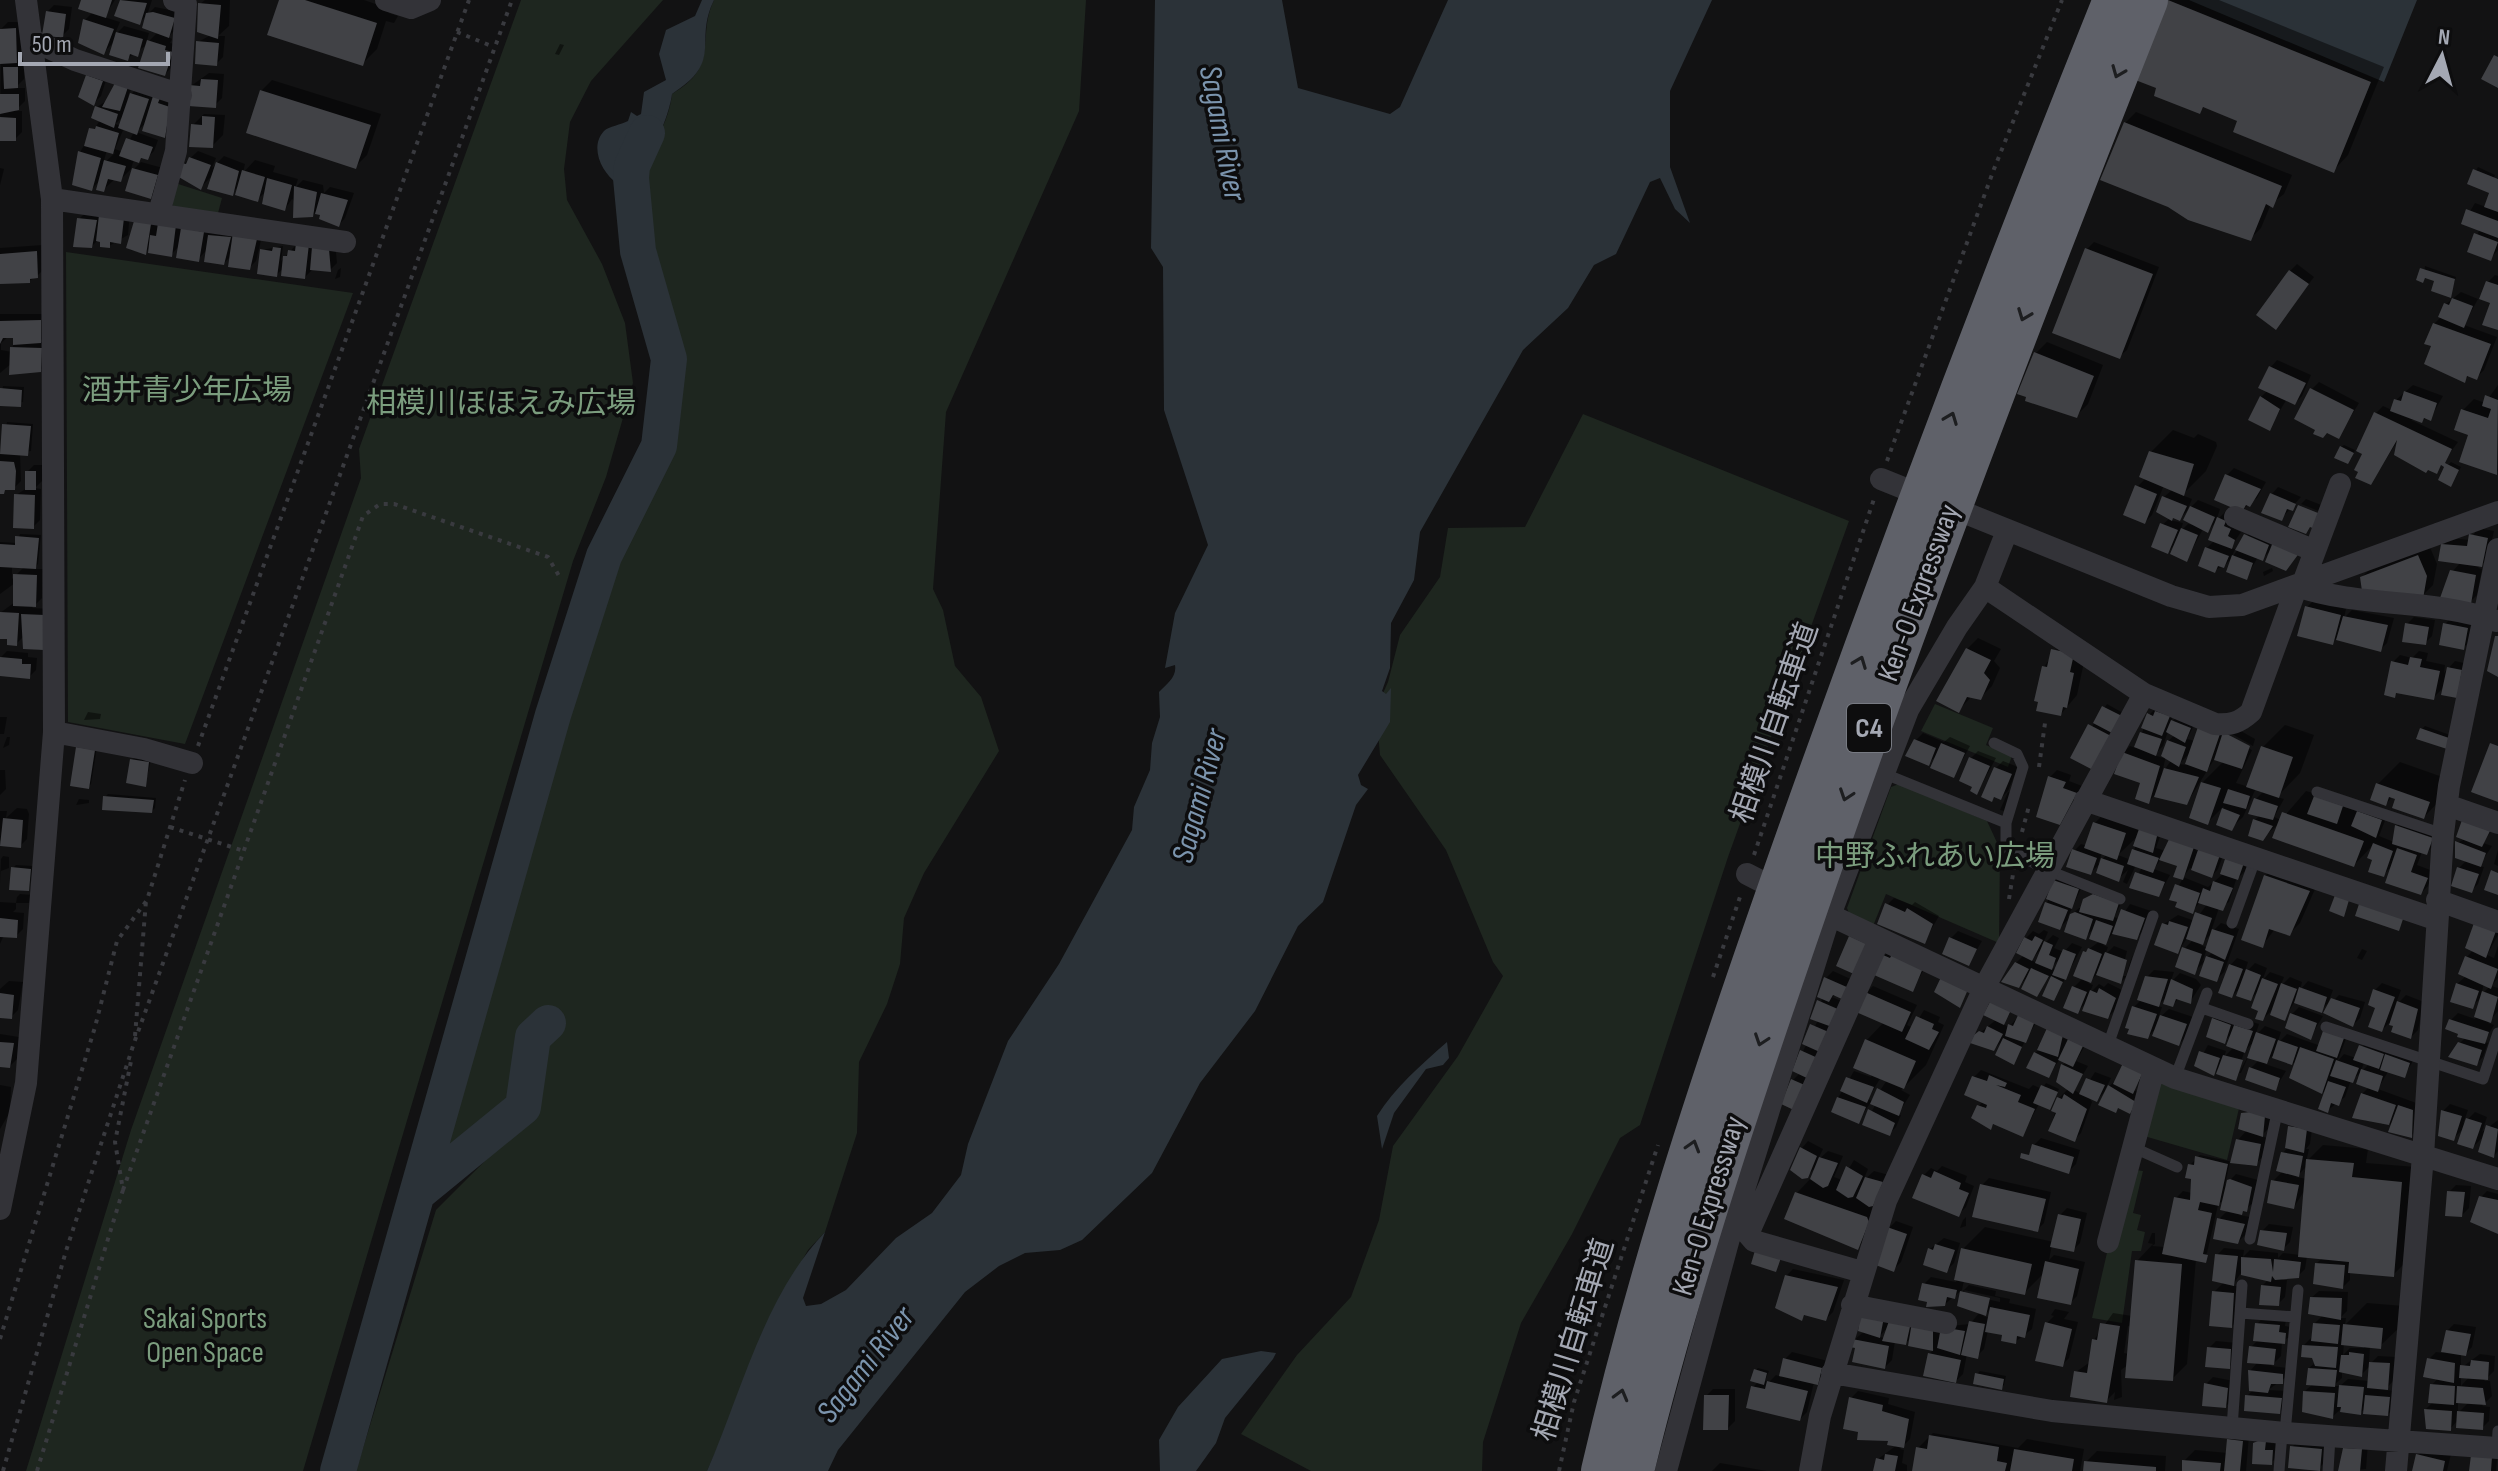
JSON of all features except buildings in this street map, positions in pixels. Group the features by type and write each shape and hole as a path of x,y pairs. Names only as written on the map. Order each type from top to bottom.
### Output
{"highway":[{"name":"Ken-O Expressway","path":"1602,1471 1649,1289 1750,970 1916,511 2114,0"},
{"name":"Ken-O Expressway","path":"1633,1471 1723,1155 1786,967 1972,448 2147,0"}],"street":[{"path":"0,1209 26,1083 54,732 52,199 26,0"},
{"path":"159,213 176,151 181,95 186,4 174,0"},
{"path":"386,0 411,8 430,0"},
{"path":"32,40 75,60 181,95"},
{"path":"52,199 345,242"},
{"path":"1881,479 2171,596 2209,607 2242,605 2498,512"},
{"path":"1985,587 2144,694 2215,724 2240,722 2251,712 2340,484"},
{"path":"2235,517 2315,551"},
{"path":"1666,1471 1731,1231 1830,915 1908,710 1985,587 2007,531"},
{"path":"2396,1471 2423,1156 2426,1061 2443,834 2447,805 2492,620 2498,549"},
{"path":"2300,584 2321,594 2492,620"},
{"path":"1810,1471 1832,1373 1886,1201 1985,986 2144,694"},
{"path":"54,732 144,749 192,763"},
{"path":"2085,800 2256,857 2436,910 2498,922"},
{"path":"2447,805 2498,823"},
{"path":"1747,874 1879,940 1985,986 2107,1048 2175,1078 2277,1113 2498,1179"},
{"path":"1862,1272 1754,1241 1748,1234 1879,940"},
{"path":"2108,1242 2154,1069"},
{"path":"1852,1305 1946,1323"},
{"path":"1832,1373 2052,1411 2330,1437 2498,1442"}],"lane":[{"path":"1994,743 2017,754 2023,767 2006,823 2006,848 2047,870 2120,899"},
{"path":"1885,774 2006,823"},
{"path":"2317,792 2443,834"},
{"path":"2232,923 2256,857"},
{"path":"2107,1048 2153,916"},
{"path":"2175,1078 2207,993"},
{"path":"2202,1008 2248,1024"},
{"path":"2326,1027 2483,1079 2498,1033"},
{"path":"2250,1239 2277,1113"},
{"path":"2132,1147 2177,1167"},
{"path":"2232,1428 2242,1285"},
{"path":"2279,1471 2298,1290"},
{"path":"2240,1313 2295,1317"},
{"path":"2328,1471 2330,1437"}],"path":[{"path":"123,1190 115,1142 134,1043 147,900 192,763 469,0"},
{"path":"3,1471 66,1251 134,1043 512,0"},
{"name":"相模川自転車道","path":"1709,992 1881,479 1994,169 2062,0"},
{"path":"457,32 494,47"},
{"path":"37,1471 123,1190 363,516 370,508 394,504 548,557 559,576"},
{"path":"170,827 244,851"},
{"path":"0,1339 95,1027 117,941 147,900"},
{"name":"相模川自転車道","path":"1559,1471 1574,1402 1660,1139"}],"green space":[{"name":"Sakai Sports Open Space","path":"521,0 663,0 591,81 570,122 564,169 567,200 602,264 625,323 633,383 606,477 573,561 303,1471 26,1471 131,1130 361,478 359,449"},
{"path":"714,0 1086,0 1079,111 946,412 933,589 943,610 955,666 981,697 999,751 924,873 904,918 900,964 887,1004 859,1062 857,1133 825,1232 808,1250 796,1271 707,1471 356,1471 436,1210 530,1116 537,1043 548,1023 540,1013 518,1069 519,1093 514,1106 437,1169 435,1144 603,574 617,532 637,498 651,460 657,371 653,343 631,263 649,248 651,217 636,173 663,126 672,94 697,73 702,62"},
{"path":"175,183 222,198 218,213 174,207 170,200"},
{"name":"酒井青少年広場","path":"66,252 353,293 185,744 68,722"},
{"path":"1583,414 1849,521 1728,857 1640,1125 1620,1138 1572,1234 1521,1323 1483,1442 1482,1471 1311,1471 1241,1434 1297,1355 1351,1297 1379,1220 1393,1146 1458,1056 1503,976 1493,962 1446,850 1380,755 1376,709 1388,682 1400,635 1440,577 1448,528 1525,527"},
{"path":"1935,704 1993,728 1986,745 2012,756 2008,767 1921,731"},
{"name":"中野ふれあい広場","path":"1899,784 1987,821 2000,849 1999,943 1886,894 1873,926 1850,916 1847,908 1891,787"},
{"path":"2166,1081 2240,1104 2227,1160 2144,1136 2160,1084"},
{"path":"2135,1170 2143,1171 2133,1213 2141,1215 2137,1230 2145,1232 2141,1251 2132,1251 2122,1323 2092,1318 2109,1244"}],"water":[{"path":"702,0 714,0 708,15 703,61 688,82 672,94 666,118 645,160 637,171 617,183 599,159 600,137 606,129 628,121 631,112 637,116 641,114 644,92 666,80 659,54 666,30 695,16"},
{"name":"Sagami River","path":"1155,0 1282,0 1298,88 1390,114 1400,107 1448,0 1712,0 1670,91 1670,167 1690,223 1675,209 1660,178 1650,182 1616,254 1594,265 1568,308 1523,350 1420,532 1414,580 1391,623 1390,668 1382,691 1386,694 1391,688 1390,722 1358,775 1361,785 1368,789 1356,805 1323,902 1298,926 1255,1011 1200,1083 1152,1173 1082,1240 1060,1250 1025,1253 999,1266 965,1292 838,1450 828,1471 707,1471 770,1315 804,1257 825,1232 803,1298 806,1306 821,1304 846,1290 896,1238 932,1213 961,1175 968,1144 1008,1041 1059,964 1132,830 1134,807 1150,770 1152,743 1160,717 1159,692 1174,673 1175,665 1165,668 1175,613 1208,545 1164,410 1163,267 1151,248"},
{"path":"2189,0 2417,0 2384,82"},
{"path":"1447,1042 1449,1058 1443,1065 1426,1069 1394,1113 1382,1149 1377,1116 1400,1086"},
{"path":"1261,1351 1276,1353 1225,1418 1216,1443 1196,1471 1160,1471 1159,1440 1178,1407 1222,1359"}],"waterway":[{"path":"338,1471 553,715 604,556 659,446 669,359 638,251 631,178 632,166 647,133"},
{"path":"419,1192 523,1107 533,1037 548,1023"}],"park label":[{"name":"相模川ほほえみ広場","path":"501,404"}]}
